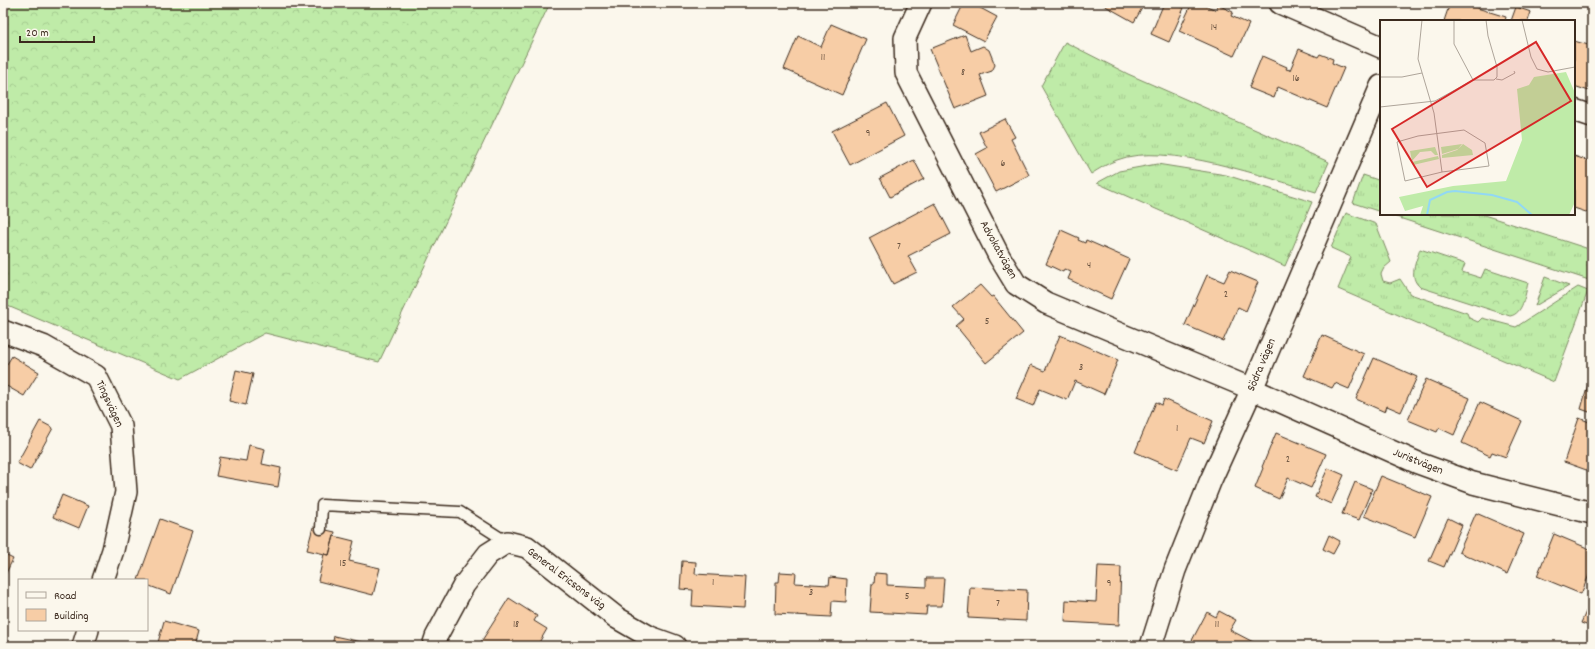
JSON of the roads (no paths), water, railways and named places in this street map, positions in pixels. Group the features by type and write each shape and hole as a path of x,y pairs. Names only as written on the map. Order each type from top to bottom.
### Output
{"street":[{"name":"Advokatvägen","path":"921,3 905,38 906,73 999,256 1016,284 1046,303 1252,389"},
{"path":"1280,3 1380,47"},
{"name":"Södra vägen","path":"1151,646 1174,570 1210,482 1252,389 1380,88"},
{"path":"1575,110 1592,116"},
{"name":"Tingsvägen","path":"3,331 44,346 96,376 121,426 126,492 113,550 103,579"},
{"name":"Juristvägen","path":"1252,389 1418,463 1445,473 1473,483 1592,513"},
{"path":"433,646 436,637 464,585 488,554 507,542"},
{"name":"General Ericsons väg","path":"507,542 527,547 617,618 650,637 675,646"},
{"path":"83,646 88,631"}],"lane":[{"path":"321,529 322,505 460,512 507,542"}]}
